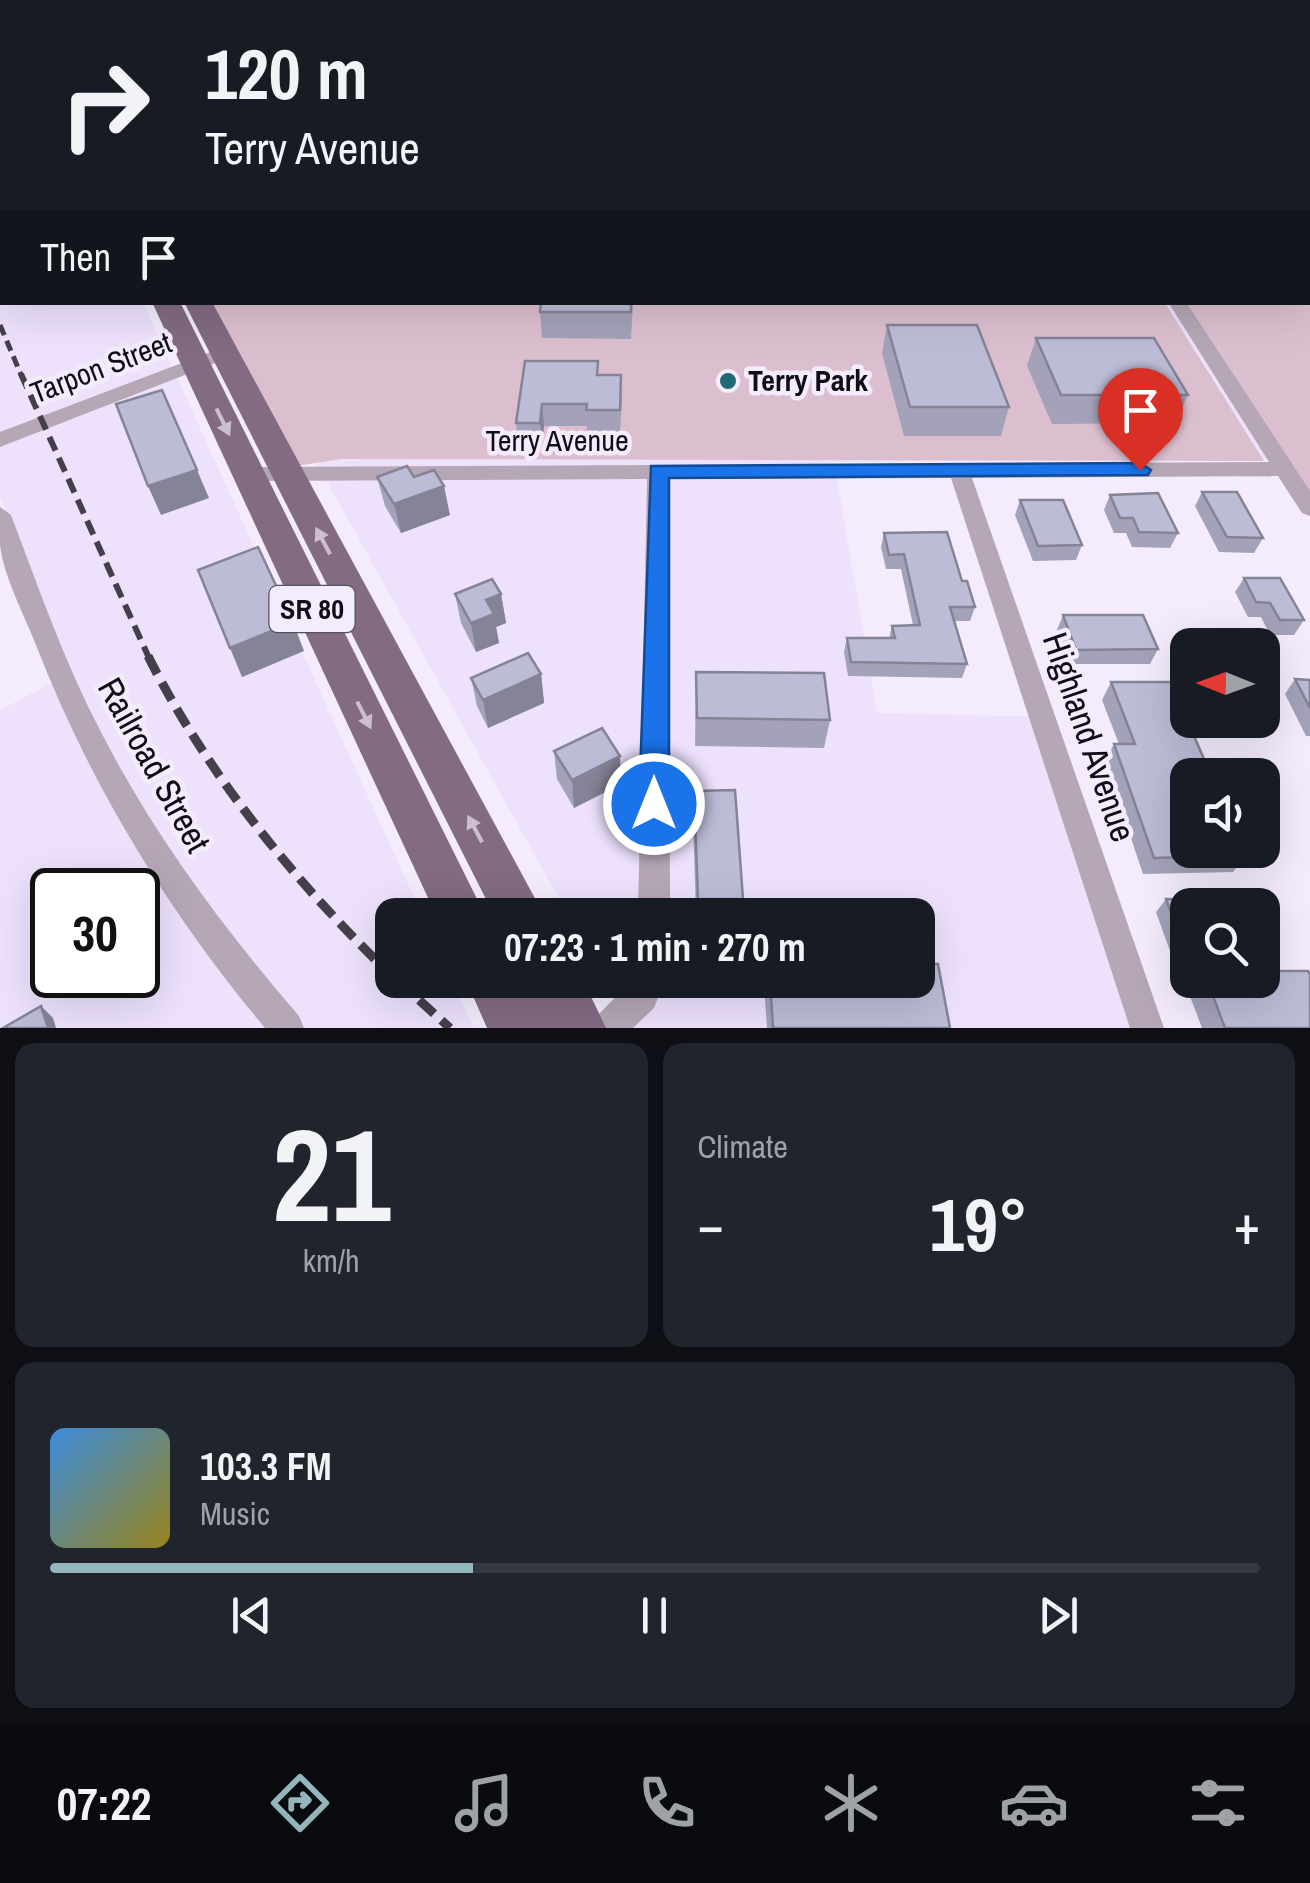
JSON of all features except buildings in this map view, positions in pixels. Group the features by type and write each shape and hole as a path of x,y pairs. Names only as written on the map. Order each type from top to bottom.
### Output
{"main road":[{"name":"SR 80","path":"168,305 210,359 268,474 510,898"},
{"name":"SR 80","path":"199,305 210,359"},
{"name":"SR 80","path":"268,474 453,898"},
{"path":"410,806 431,816 472,898"},
{"path":"500,998 514,1028"},
{"path":"527,998 553,1028"},
{"path":"564,998 580,1028"}],"street":[{"path":"1179,305 1310,508"},
{"name":"Tarpon Street","path":"0,440 210,359"},
{"name":"Highland Avenue","path":"959,470 1148,1028"},
{"name":"Terry Avenue","path":"268,474 1285,470"},
{"path":"654,898 658,471"},
{"name":"Railroad Street","path":"0,515 59,670 124,800 235,969 286,1028"},
{"path":"609,1028 630,1011 638,998"}],"shaded area":[{"path":"0,305 144,305 414,898 375,898 375,998 460,998 474,1028 0,1028 0,710 72,673 0,497"},
{"name":"Terry Park","path":"202,305 1166,305 1264,461 342,459 289,467"},
{"path":"740,305 1176,305 1275,459 834,462 877,713 1054,717 1151,1028 631,1028 614,998 935,998 935,898 559,898 284,404"},
{"path":"1185,305 1310,305 1310,496"}],"railway":[{"path":"0,325 22,377"},
{"path":"21,374 149,657"},
{"path":"149,657 198,744 256,826 375,959"},
{"path":"417,998 450,1028"}],"place":[{"name":"Terry Park","path":"728,381"}],"route":[{"path":"654,804 654,546 658,471 1140,470"}]}
